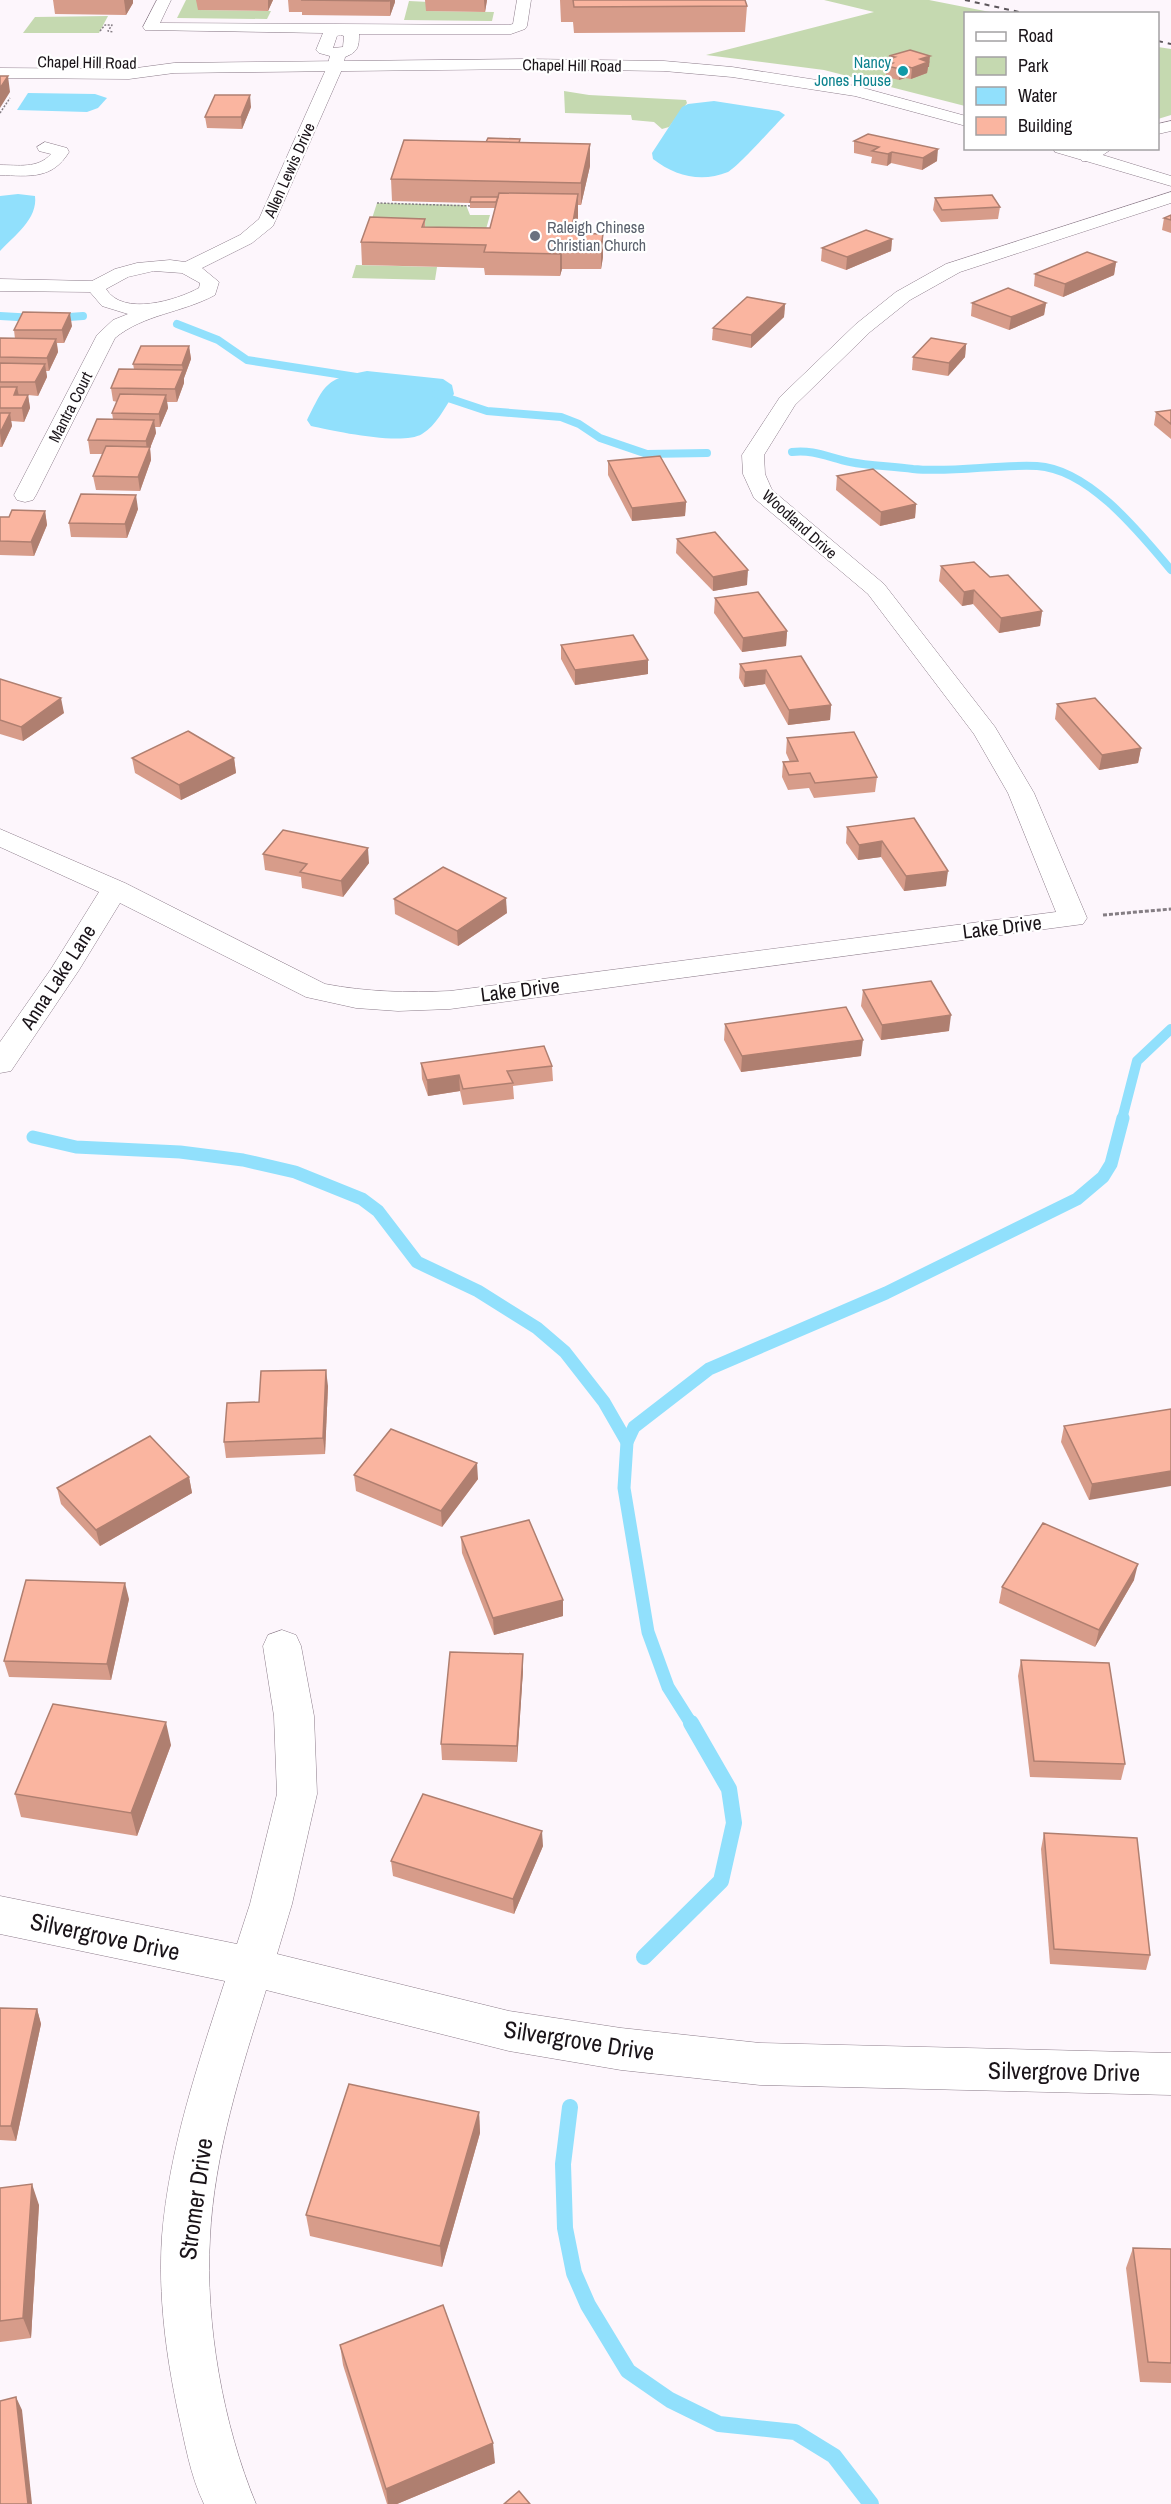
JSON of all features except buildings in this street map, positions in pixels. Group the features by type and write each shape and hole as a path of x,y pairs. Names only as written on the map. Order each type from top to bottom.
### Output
{"street":[{"path":"164,0 150,27 511,30 520,26 524,0"},
{"name":"Allen Lewis Drive","path":"96,287 107,277 135,268 165,266 188,268 246,239 267,222 336,60 350,50 352,34 345,30"},
{"name":"Chapel Hill Road","path":"0,73 129,74 174,68 336,60 664,66 732,72 856,91 964,119"},
{"name":"Chapel Hill Road","path":"0,61 132,61 174,68"},
{"path":"1067,150 1171,181"},
{"path":"1088,157 1101,150"},
{"path":"0,170 44,170 52,153"},
{"name":"Woodland Drive","path":"1073,918 1021,793 986,732 876,589 762,493 754,474 753,455 787,401 863,328 903,296 953,268 1171,197"},
{"name":"Mantra Court","path":"25,495 102,344 120,315 190,301 208,291 210,282 203,274 188,268"},
{"path":"0,285 96,287 101,297 120,315"},
{"name":"Lake Drive","path":"0,837 115,889 316,991 356,999 398,1002 450,1000 1073,918"},
{"name":"Anna Lake Lane","path":"0,1064 65,970 115,889"},
{"name":"Stromer Drive","path":"230,2504 219,2480 198,2389 186,2310 186,2237 195,2168 221,2062 271,1904 297,1794 294,1716 282,1646"},
{"name":"Silvergrove Drive","path":"0,1915 252,1966 509,2031 621,2049 759,2064 1171,2074"}],"path":[{"path":"108,31 112,25 105,25 101,31 113,32"},
{"path":"377,203 480,206"},
{"path":"1073,918 1171,909"}],"green space":[{"path":"186,0 203,0 198,10 271,11 267,19 177,18"},
{"path":"824,0 929,0 990,12 964,12 964,106 824,70 706,55 874,12"},
{"path":"409,1 429,2 426,11 494,12 492,21 404,20"},
{"path":"108,16 99,33 23,33 35,17"},
{"path":"1159,47 1171,49 1171,115 1159,119"},
{"path":"564,91 589,95 686,100 687,103 669,127 662,129 654,122 632,120 631,115 565,113"},
{"path":"377,203 466,205 470,215 490,215 481,247 366,237"},
{"path":"356,265 437,267 435,280 352,278"}],"water":[{"path":"28,93 95,94 107,98 98,108 87,112 17,110"},
{"path":"714,101 779,111 785,115 748,155 728,172 708,177 689,176 670,170 653,159 652,153 682,107 688,104"},
{"path":"18,194 35,196 33,212 24,226 0,251 0,196"},
{"path":"367,371 443,379 452,385 454,394 432,426 422,434 412,437 384,438 311,426 307,420 318,398 328,385 343,377"}],"waterway":[{"path":"0,316 35,318"},
{"path":"55,318 83,316"},
{"path":"177,324 218,340 247,360 363,378"},
{"path":"436,394 487,411 561,417 579,424 600,438 647,454 707,453"},
{"path":"792,452 800,451 858,463 913,469 1037,466 1056,470 1076,478 1112,505 1171,570"},
{"path":"1122,1119 1137,1061 1171,1029"},
{"path":"627,1442 634,1427 709,1369 886,1293 1077,1199 1103,1177 1111,1164 1123,1118"},
{"path":"33,1137 76,1147 180,1152 243,1160 295,1172 362,1199 378,1211 417,1262 478,1291 537,1328 565,1352 604,1402 627,1442"},
{"path":"627,1442 624,1488 648,1632 668,1687 692,1725"},
{"path":"644,1957 721,1881 734,1823 729,1789 691,1723"},
{"path":"570,2107 563,2164 565,2228 574,2273 588,2305 628,2371 670,2400 719,2424 795,2432 834,2456 871,2504"}],"railway":[{"path":"965,0 1019,12"},
{"path":"1159,41 1171,44"}],"place":[{"name":"Nancy Jones House","path":"903,71"},
{"name":"Raleigh Chinese Christian Church","path":"535,236"}]}
